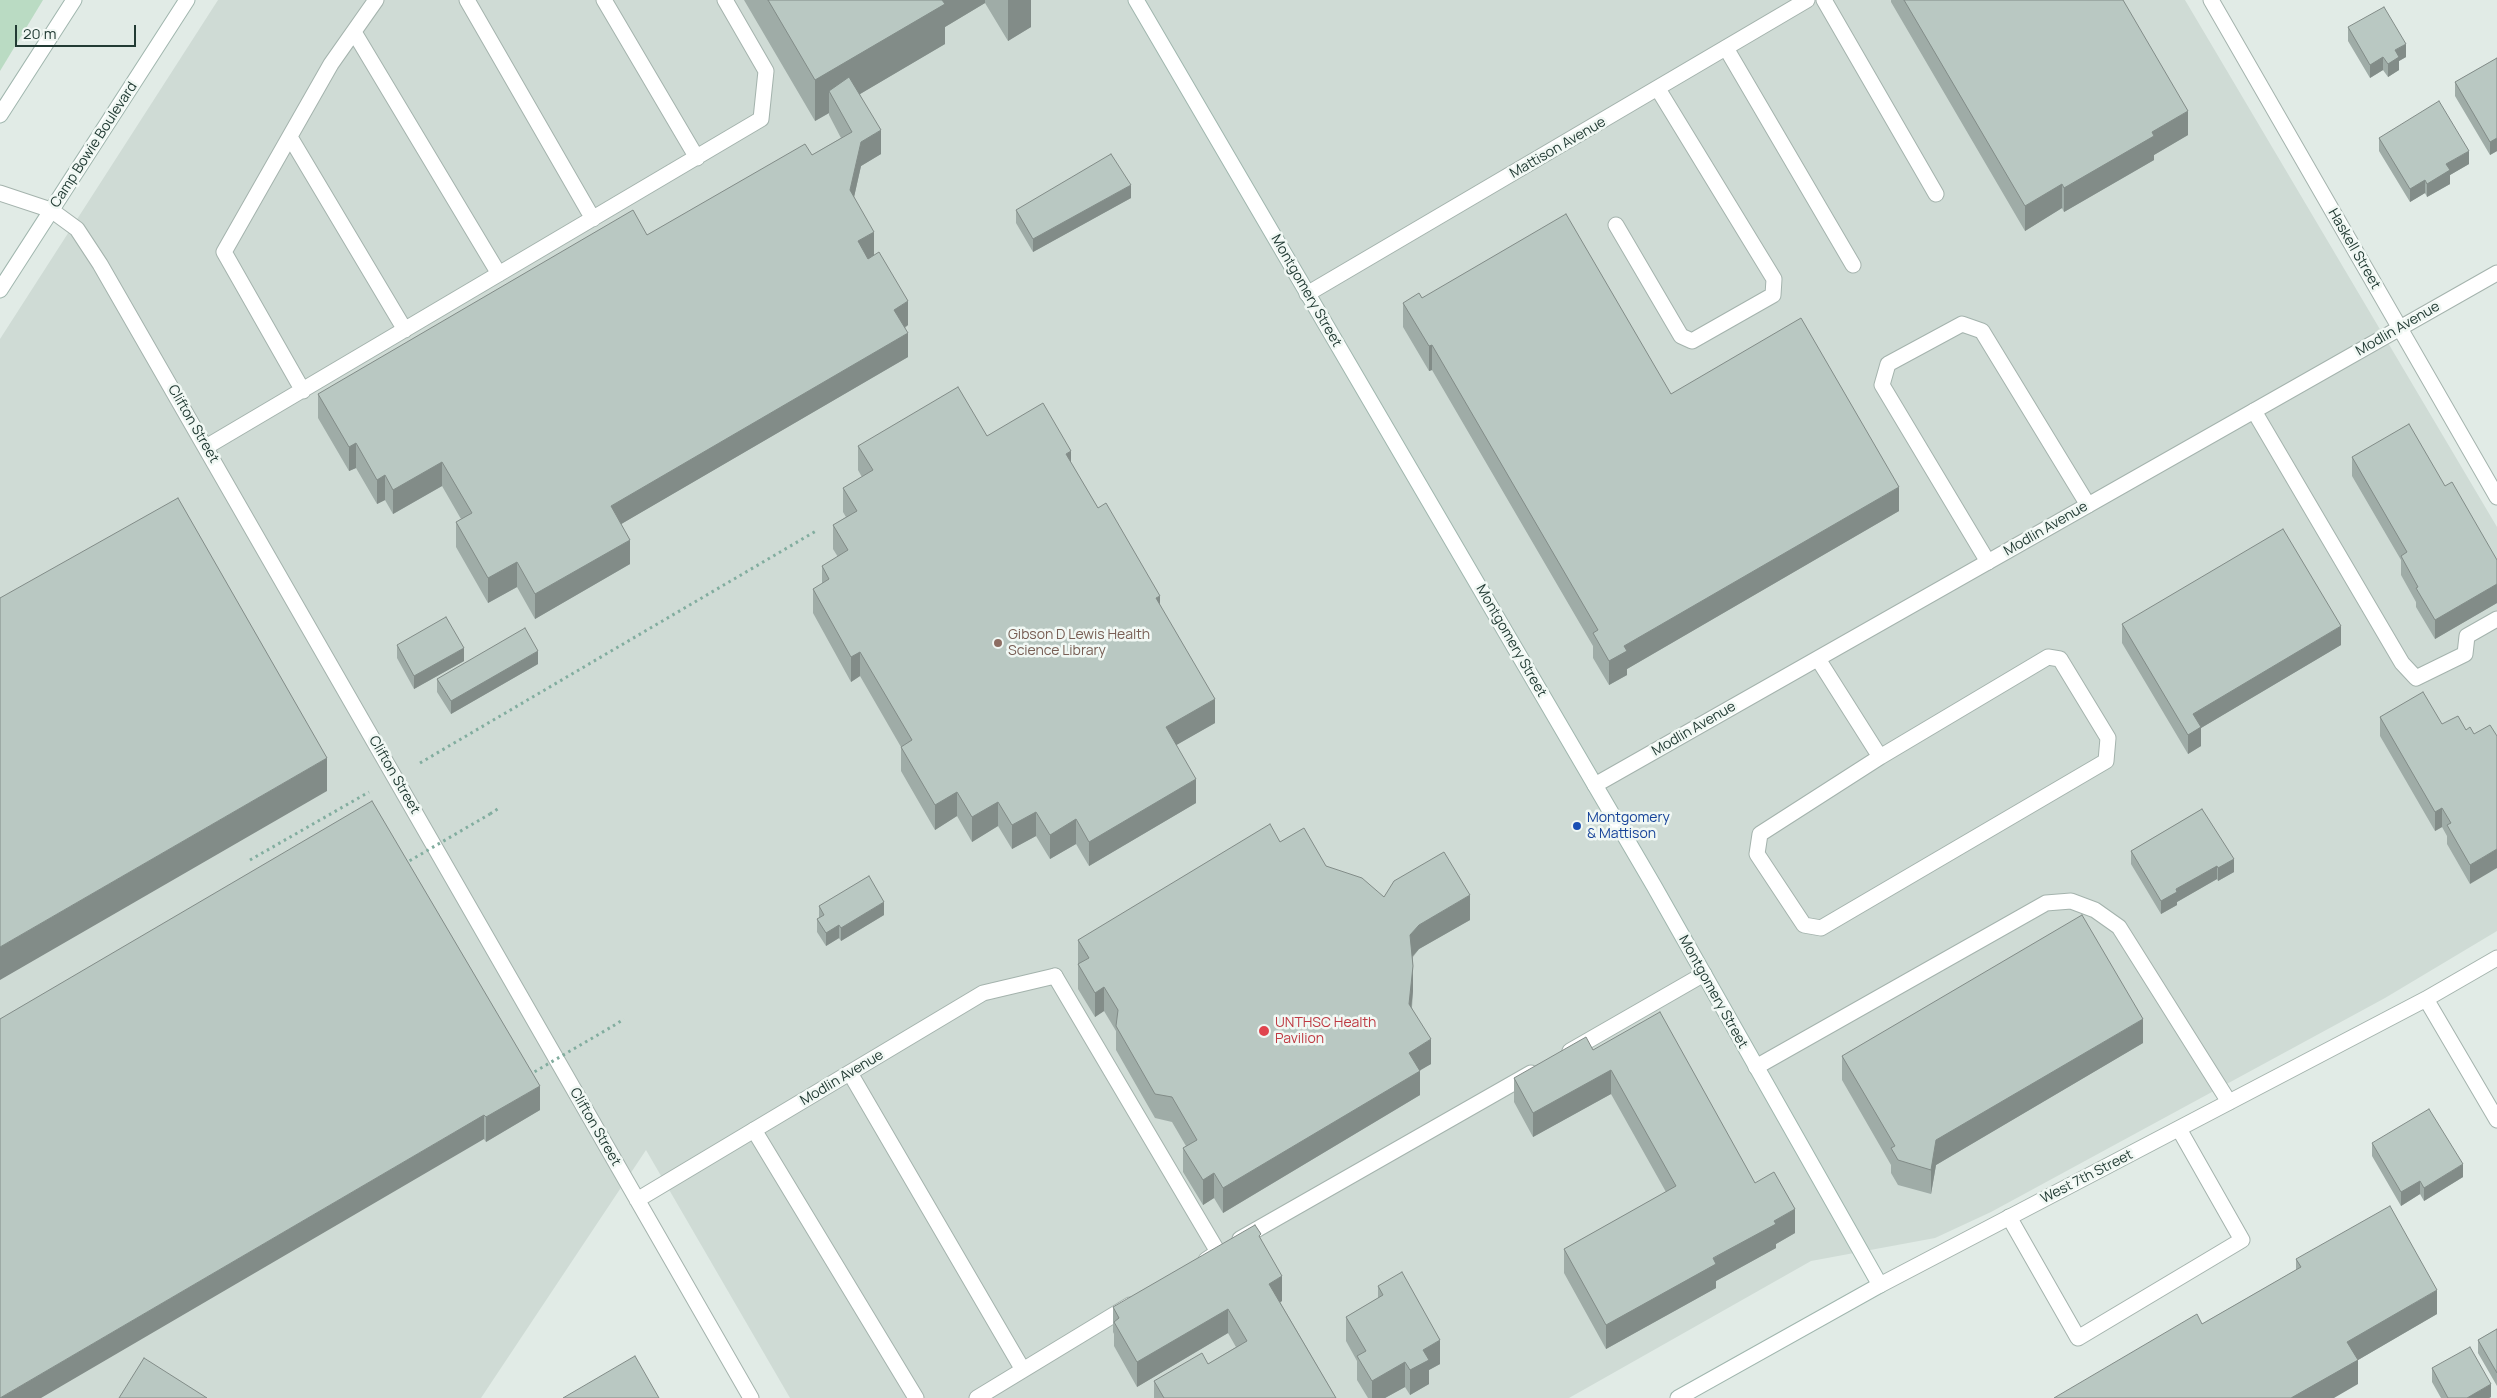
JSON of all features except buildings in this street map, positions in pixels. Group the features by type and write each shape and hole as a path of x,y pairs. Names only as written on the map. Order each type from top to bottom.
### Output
{"street":[{"path":"0,115 74,0"},
{"name":"Camp Bowie Boulevard","path":"0,290 187,0"},
{"path":"303,390 224,252 331,64 376,0"},
{"path":"467,0 593,219"},
{"path":"604,0 697,158"},
{"path":"206,447 761,120 766,71 725,0"},
{"name":"Montgomery Street","path":"1136,0 1595,785 1880,1285"},
{"name":"Mattison Avenue","path":"1307,294 1807,0"},
{"path":"1824,0 1936,194"},
{"name":"Haskell Street","path":"2211,0 2497,498"},
{"path":"354,32 499,274"},
{"path":"1726,48 1853,265"},
{"path":"1616,225 1681,336 1692,341 1773,295 1774,279 1658,89"},
{"path":"290,137 405,330"},
{"name":"Clifton Street","path":"0,193 52,210 77,229 95,256 751,1398"},
{"name":"Modlin Avenue","path":"1595,785 2497,273"},
{"path":"1988,562 1882,385 1888,364 1962,324 1982,331 2088,505"},
{"path":"2254,411 2402,663 2416,678 2465,654 2467,636 2497,619"},
{"path":"2048,657 2060,658 2108,738 2106,761 1821,928 1804,925 1757,854 1760,834 1880,757 2048,657"},
{"path":"1818,659 1880,757"},
{"path":"1756,1067 2046,903 2071,901 2095,910 2119,927 2229,1102"},
{"name":"West 7th Street","path":"1678,1398 1880,1285 2426,999 2497,958"},
{"path":"1559,1057 1704,974"},
{"name":"Modlin Avenue","path":"637,1200 983,993 1054,976 1218,1252"},
{"path":"2426,999 2497,1120"},
{"path":"1193,1267 1542,1067"},
{"path":"850,1073 1023,1370"},
{"path":"2009,1217 2078,1338 2242,1240 2179,1129"},
{"path":"754,1130 916,1398"},
{"path":"976,1398 1142,1298"}],"path":[{"path":"250,860 816,531"},
{"path":"397,868 499,808"},
{"path":"521,1080 624,1019"}],"shaded area":[{"path":"218,0 2185,0 2497,527 2497,931 2385,998 1991,1212 1935,1238 1811,1261 1569,1398 790,1398 646,1150 481,1398 0,1398 0,339"}],"green space":[{"path":"0,0 43,0 0,71"}],"place":[{"name":"Gibson D Lewis Health Science Library","path":"998,643"},
{"name":"Montgomery & Mattison","path":"1577,826"},
{"name":"UNTHSC Health Pavilion","path":"1264,1031"}]}
